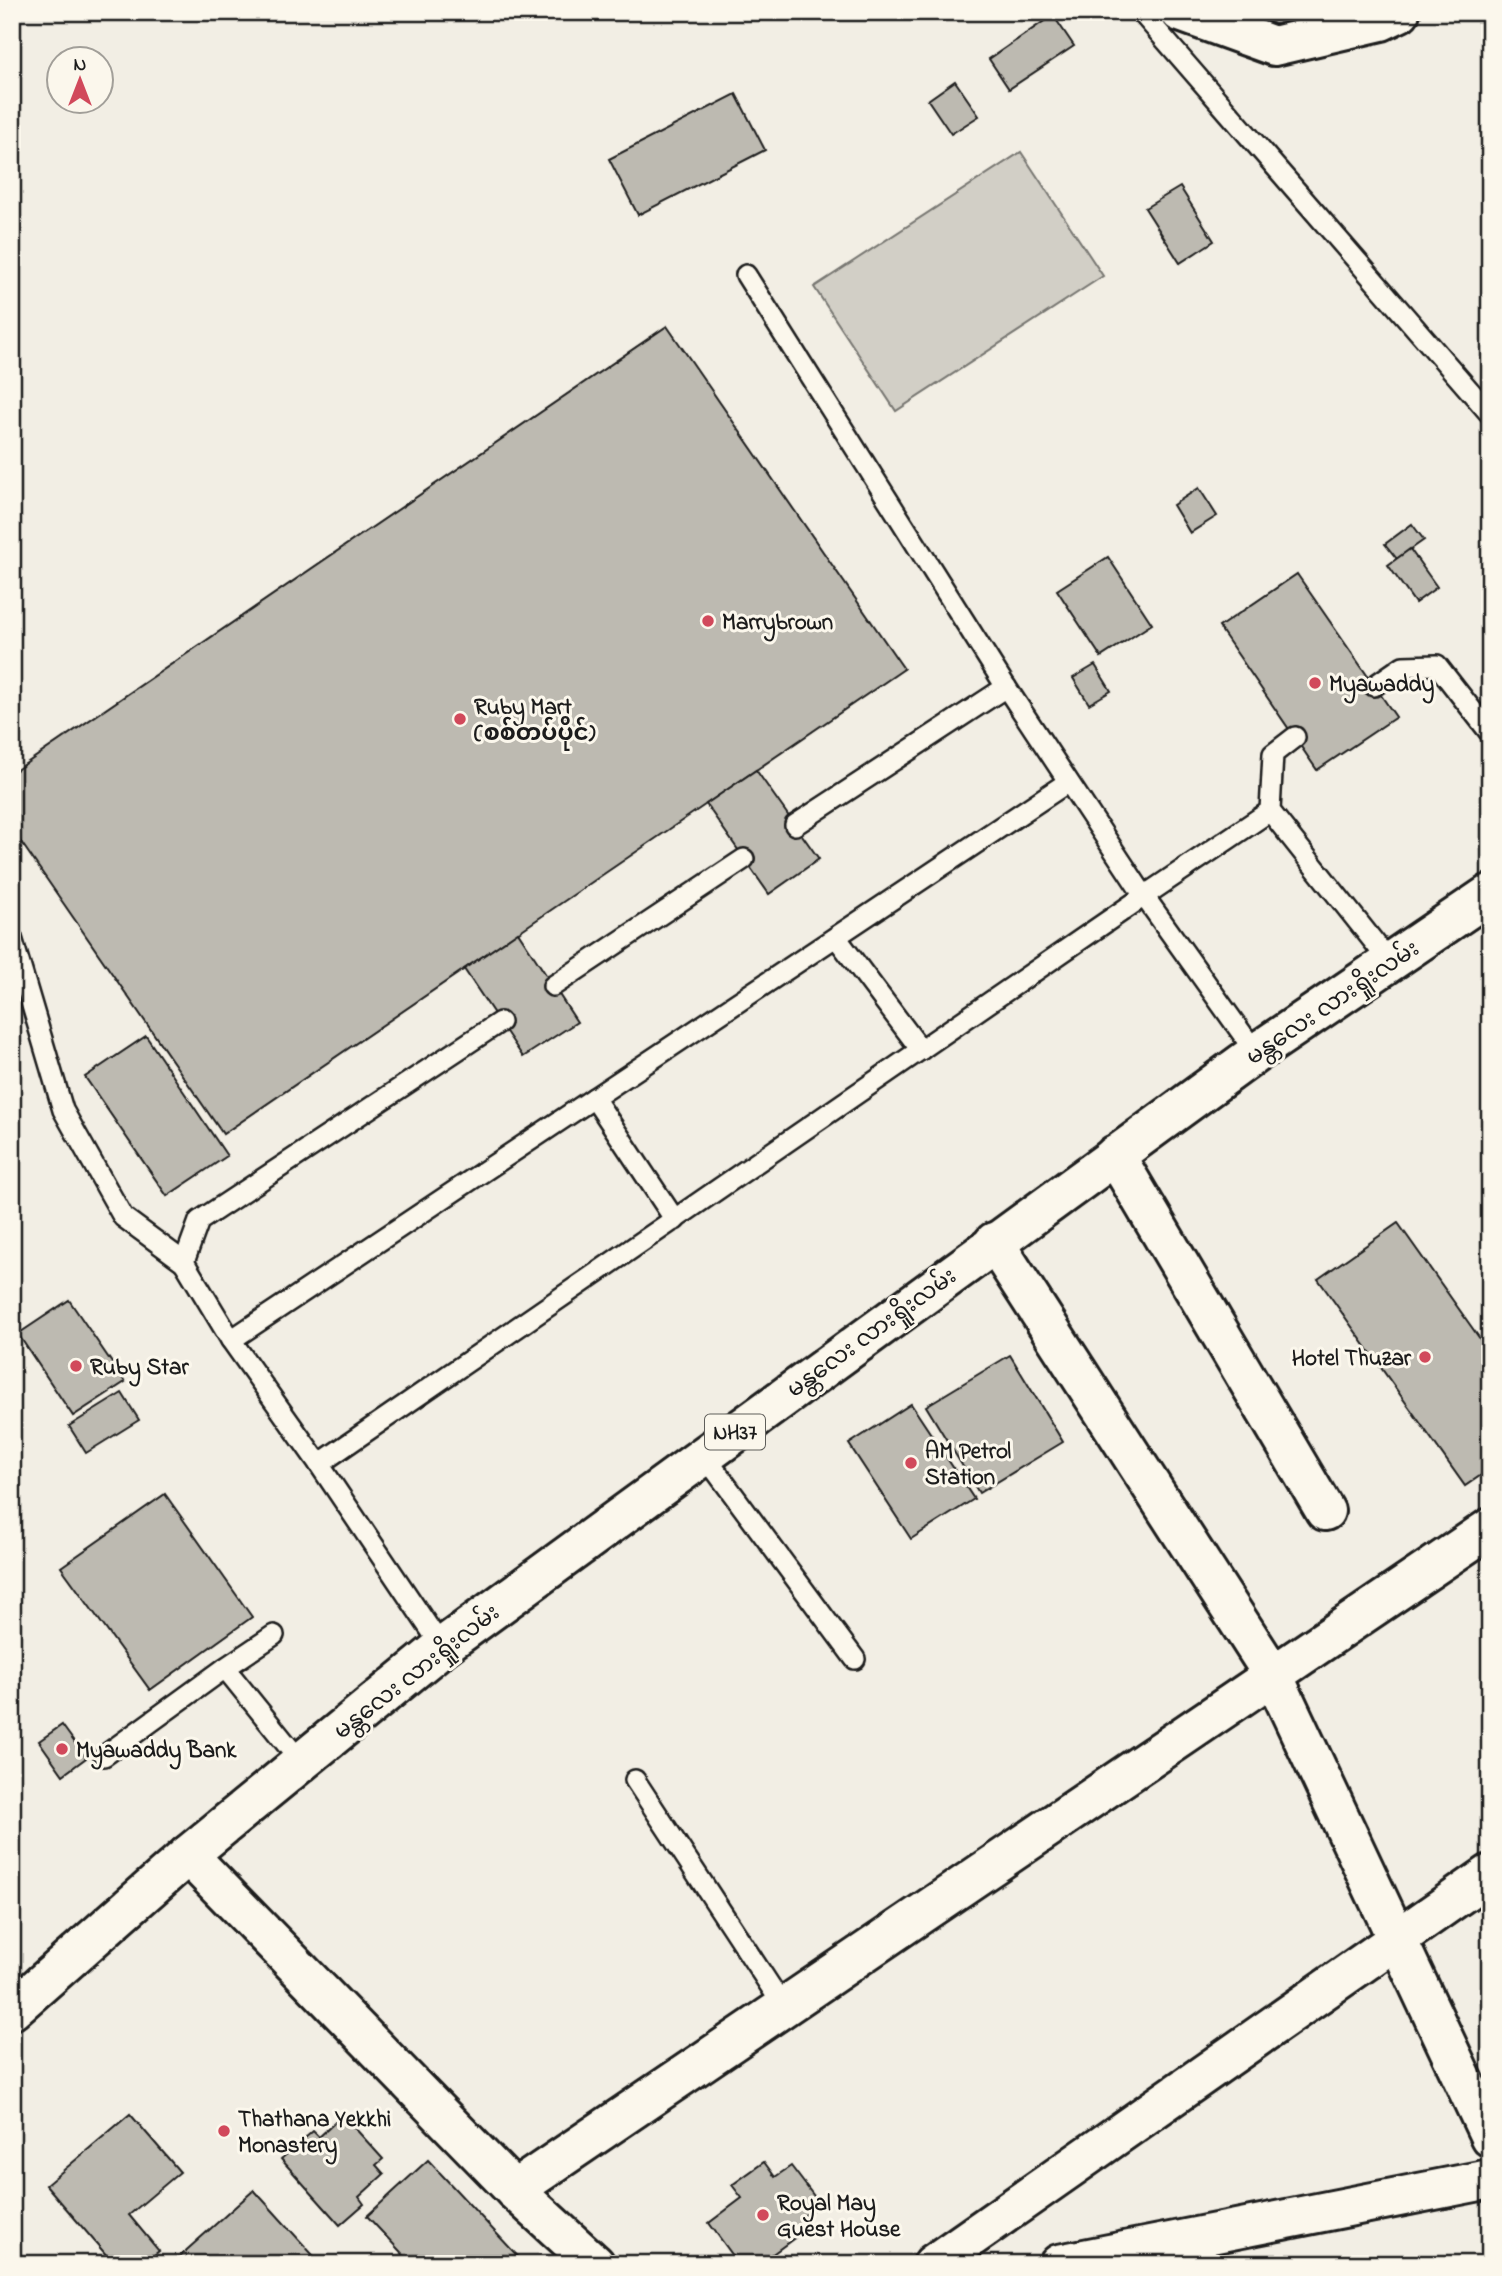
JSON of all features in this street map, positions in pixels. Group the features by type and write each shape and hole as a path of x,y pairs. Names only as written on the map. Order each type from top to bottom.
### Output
{"main road":[{"path":"1181,12 1273,46 1381,21 1400,12"},
{"name":"မန္တလေး လားရှိုးလမ်း","path":"12,2010 188,1855 442,1647 1256,1053 1490,894"},
{"path":"1115,1155 1325,1511"},
{"path":"994,1242 1273,1675 1490,2137"},
{"path":"514,2190 1490,1528"},
{"path":"188,1855 514,2190 595,2264"},
{"path":"933,2264 1490,1874"},
{"path":"1059,2264 1490,2179"}],"lane":[{"path":"1142,12 1490,414"},
{"path":"746,275 1068,782 1144,896 1256,1053"},
{"path":"1374,686 1403,666 1437,664 1490,733"},
{"path":"795,825 1006,687"},
{"path":"1295,737 1273,754 1270,811 1390,962"},
{"path":"231,1340 1068,782"},
{"path":"319,1464 1270,811"},
{"path":"553,986 744,859"},
{"path":"12,937 63,1110 123,1217 184,1262 231,1340 319,1464 442,1647"},
{"path":"836,937 921,1050"},
{"path":"184,1262 199,1221 500,1022"},
{"path":"594,1098 675,1220"},
{"path":"704,1455 855,1659"},
{"path":"104,1756 274,1635"},
{"path":"225,1668 300,1761"},
{"path":"635,1780 784,2007"}],"shaded area":[{"path":"1021,152 1103,276 896,411 814,287"}],"building":[{"path":"1053,15 1074,46 1009,89 989,59"},
{"path":"955,81 979,116 951,134 928,100"},
{"path":"736,94 765,150 638,215 609,159"},
{"path":"1180,187 1214,241 1180,263 1145,208"},
{"name":"Ruby Mart (စစ်တပ်ပိုင်)","path":"667,326 904,669 223,1134 12,829 12,773"},
{"path":"1199,488 1217,516 1190,533 1173,505"},
{"path":"1412,524 1424,540 1397,559 1385,544"},
{"path":"1410,549 1437,587 1415,603 1388,565"},
{"path":"1108,557 1152,624 1101,657 1057,590"},
{"path":"1297,574 1396,717 1317,770 1219,627"},
{"path":"1095,665 1111,691 1089,704 1073,678"},
{"path":"756,770 819,859 769,894 706,804"},
{"path":"518,932 577,1022 523,1057 464,969"},
{"path":"146,1036 227,1156 167,1196 85,1077"},
{"path":"1398,1223 1490,1353 1490,1469 1465,1486 1318,1279"},
{"path":"69,1300 125,1382 73,1416 18,1334"},
{"path":"1010,1355 1063,1442 979,1493 926,1406"},
{"path":"122,1393 139,1420 86,1453 69,1426"},
{"path":"911,1404 974,1499 911,1539 849,1444"},
{"path":"165,1494 252,1617 150,1690 61,1567"},
{"name":"Myawaddy Bank","path":"62,1725 86,1758 63,1775 39,1741"},
{"path":"130,2114 180,2172 129,2215 159,2251 143,2264 114,2264 46,2185"},
{"path":"343,2115 383,2159 376,2165 384,2174 359,2197 364,2204 340,2225 281,2159 313,2131 319,2137"},
{"path":"428,2160 525,2264 412,2264 367,2216"},
{"path":"764,2162 775,2177 791,2166 820,2204 801,2218 808,2228 759,2264 739,2264 709,2223 742,2198 732,2185"},
{"path":"254,2190 321,2264 171,2264"}],"place":[{"name":"Marrybrown","path":"708,621"},
{"name":"Myawaddy","path":"1315,683"},
{"name":"Ruby Mart (စစ်တပ်ပိုင်)","path":"460,719"},
{"name":"Hotel Thuzar","path":"1425,1357"},
{"name":"Ruby Star","path":"76,1366"},
{"name":"AM Petrol Station","path":"911,1463"},
{"name":"Myawaddy Bank","path":"62,1749"},
{"name":"Thathana Yekkhi Monastery","path":"224,2131"},
{"name":"Royal May Guest House","path":"763,2215"}]}
